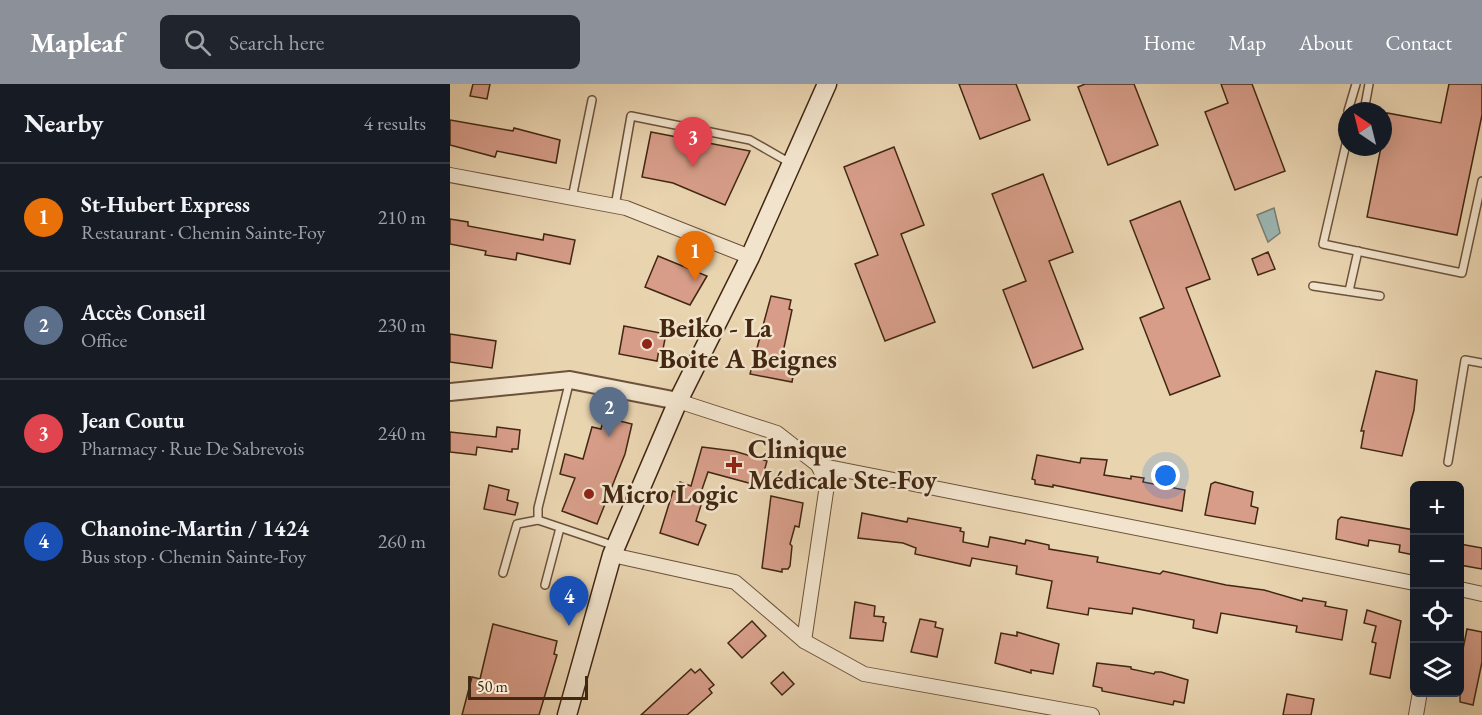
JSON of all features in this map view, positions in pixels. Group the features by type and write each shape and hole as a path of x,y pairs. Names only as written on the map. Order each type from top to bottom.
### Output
{"main road":[{"path":"567,715 614,551 678,401 750,257 827,84"}],"street":[{"path":"450,176 615,206 750,257"},
{"path":"450,393 570,380 678,401 777,433 818,465 1410,582"},
{"path":"804,640 827,485 818,465"},
{"path":"614,551 735,582 804,640 864,674 1092,715"},
{"path":"1464,590 1482,594"},
{"path":"1416,715 1419,697"}],"lane":[{"path":"1351,102 1356,84"},
{"path":"1366,102 1369,84"},
{"path":"572,198 592,100"},
{"path":"615,206 630,116 750,140 792,164"},
{"path":"1344,156 1323,244 1462,273 1482,181"},
{"path":"1349,291 1358,251"},
{"path":"1313,286 1380,296"},
{"path":"1448,462 1465,360 1482,363"},
{"path":"538,520 538,508 570,380"},
{"path":"503,573 517,524 538,520 614,551"},
{"path":"545,585 561,528"}],"water":[{"path":"1274,208 1280,233 1268,242 1257,215"}],"building":[{"path":"473,84 490,84 487,99 470,96"},
{"path":"959,84 1016,84 1030,120 980,139"},
{"path":"1085,84 1134,84 1158,145 1108,165 1078,87"},
{"path":"1221,84 1252,84 1285,171 1235,190 1205,112 1228,103"},
{"path":"1449,84 1482,84 1482,115 1457,235 1367,217 1379,156 1392,156 1392,114 1441,123"},
{"path":"450,120 513,131 514,128 560,140 556,163 497,151 495,157 450,145"},
{"path":"651,132 750,151 725,205 673,183 642,177"},
{"path":"894,147 924,225 901,234 935,322 885,341 855,264 878,255 844,167"},
{"path":"1043,174 1073,252 1049,261 1083,349 1033,368 1003,290 1026,281 992,194"},
{"path":"1180,201 1210,279 1186,288 1220,376 1170,395 1140,318 1164,308 1130,221"},
{"path":"450,219 468,222 468,226 543,240 544,234 575,240 570,264 517,253 516,260 485,255 486,251 450,244"},
{"path":"1268,252 1275,269 1258,275 1252,259"},
{"path":"658,256 707,276 690,305 645,287"},
{"path":"771,296 791,300 789,309 792,310 782,357 796,360 792,382 750,374"},
{"path":"624,326 666,334 663,349 659,349 657,361 619,354"},
{"path":"450,334 496,341 492,368 450,362"},
{"path":"1376,371 1417,380 1414,410 1402,456 1361,448 1364,431 1361,431"},
{"path":"604,417 632,424 625,454 597,524 562,511 575,478 560,474 565,454 583,459 592,427 601,429"},
{"path":"497,427 520,430 518,449 512,449 512,452 477,447 476,455 450,452 450,432 496,437"},
{"path":"702,447 734,451 767,461 760,486 708,472 698,501 702,502 696,521 706,525 698,545 660,533 673,491 676,492 680,482 691,486"},
{"path":"1037,455 1080,463 1081,458 1107,460 1104,475 1131,479 1131,476 1144,478 1143,482 1185,490 1182,511 1053,485 1053,487 1035,484 1035,480 1032,479"},
{"path":"1215,482 1253,492 1251,506 1258,508 1255,524 1205,515 1211,484"},
{"path":"489,485 509,490 507,500 518,503 515,515 484,509"},
{"path":"771,496 803,503 799,527 795,526 790,544 792,546 790,566 788,569 782,569 782,572 762,568"},
{"path":"862,513 907,522 908,518 961,528 960,531 964,532 963,542 988,547 990,537 1025,544 1026,540 1049,545 1049,549 1098,557 1097,562 1160,574 1163,571 1226,585 1264,590 1302,601 1303,598 1326,602 1325,606 1347,610 1342,640 1296,632 1297,626 1221,613 1217,633 1193,628 1194,620 1133,608 1132,614 1089,608 1088,615 1047,608 1052,581 1016,574 1017,566 972,558 970,566 915,554 916,548 903,543 858,538"},
{"path":"1341,517 1410,529 1410,554 1399,552 1400,545 1369,540 1368,546 1336,539 1338,520"},
{"path":"1464,545 1482,548 1482,569 1464,566"},
{"path":"855,602 875,606 874,616 884,617 883,622 886,623 883,641 850,638"},
{"path":"1367,610 1401,621 1390,678 1370,674 1376,643 1372,642 1376,626 1364,623"},
{"path":"920,619 936,622 935,627 943,629 937,657 911,652"},
{"path":"752,621 766,636 742,658 728,643"},
{"path":"493,624 557,641 554,654 557,655 539,715 462,715 472,677 480,679"},
{"path":"1467,629 1482,632 1482,662 1473,705 1460,702 1460,697 1464,697 1464,644"},
{"path":"1017,632 1059,644 1053,674 1031,670 1031,673 995,663 1001,633 1017,636"},
{"path":"1097,663 1131,667 1131,669 1154,674 1161,672 1188,680 1184,703 1174,701 1173,705 1102,691 1102,688 1093,686"},
{"path":"691,669 695,673 700,669 714,685 709,689 712,693 687,715 641,715"},
{"path":"783,672 794,684 782,695 771,683"},
{"path":"1287,694 1314,699 1311,715 1283,715"}],"place":[{"name":"Jean Coutu","path":"693,167"},
{"name":"St-Hubert Express","path":"695,281"},
{"name":"Beiko - La Boite A Beignes","path":"647,344"},
{"name":"Accès Conseil","path":"609,437"},
{"name":"Clinique Médicale Ste-Foy","path":"734,465"},
{"name":"Micro Logic","path":"589,494"},
{"name":"Chanoine-Martin / 1424","path":"569,626"}]}
